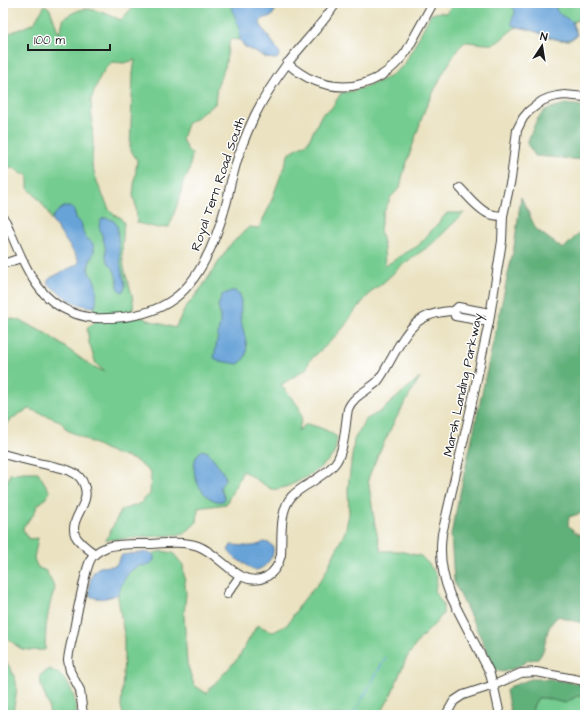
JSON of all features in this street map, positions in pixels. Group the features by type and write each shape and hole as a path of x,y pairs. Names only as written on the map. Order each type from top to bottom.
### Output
{"street":[{"name":"Royal Tern Road South","path":"3,218 32,280 46,296 60,307 88,317 100,318 131,316 156,309 175,299 191,282 210,248 220,223 239,153 255,115 278,76 322,23 336,3"},
{"path":"287,64 304,76 333,86 362,84 370,81 386,73 401,59 433,3"},
{"name":"Marsh Landing Parkway","path":"500,715 494,685 483,658 446,585 441,566 440,547 490,317 502,241 503,216 511,179 517,130 523,118 534,106 550,98 565,95 585,98"},
{"path":"460,188 477,206 484,211 492,215 503,216"},
{"path":"3,264 22,258"},
{"path":"454,312 458,307 471,309 490,317"},
{"path":"469,318 471,309"},
{"path":"454,312 455,316 469,318 490,317"},
{"path":"83,715 80,690 70,671 68,660 84,583 89,564 95,554 102,549 131,544 184,544 207,550 240,576 248,579 259,579 266,577 274,571 280,561 285,506 296,492 331,468 336,462 342,447 350,404 376,382 383,374 404,337 414,325 423,318 434,313 454,312"},
{"path":"3,454 71,471 80,478 86,488 86,494 76,520 75,532 81,543 95,554"},
{"path":"227,594 240,576"},
{"path":"446,715 454,701 463,695 494,685 521,673 536,672 585,682"}],"green space":[{"path":"136,3 280,3 271,17 263,18 260,24 280,54 276,59 267,58 245,47 240,40 230,39 225,67 217,86 215,104 187,124 182,139 187,149 192,154 189,172 183,182 180,197 169,227 158,228 137,223 136,206 133,195 137,160 130,149 133,73 135,60 124,63 112,62 106,68 100,77 91,100 93,142 92,166 99,187 109,209 114,215 120,217 124,223 122,245 123,261 132,293 133,309 119,314 102,315 93,313 93,309 95,307 94,280 90,275 89,269 94,247 81,231 74,210 62,208 52,218 52,221 42,203 28,188 28,174 22,174 14,168 6,166 3,167 3,36 34,23 45,5 50,9 59,34 64,18 79,10 85,9 105,13 121,20"},
{"path":"454,3 585,3 585,17 573,22 577,35 572,39 559,40 518,27 493,44 465,42 458,49 443,73 425,109 403,174 400,188 391,197 383,214 380,229 384,248 385,266 418,246 447,213 464,213 432,244 402,265 372,291 354,312 344,327 310,360 306,369 281,385 299,407 302,419 298,431 306,424 330,432 337,437 333,455 322,466 304,478 286,487 278,489 271,489 243,471 226,504 198,508 197,522 184,534 106,540 121,510 139,504 150,494 151,473 135,460 115,454 67,430 60,421 29,409 17,415 3,427 3,318 19,320 47,334 92,366 105,372 96,364 89,343 87,328 96,321 142,317 175,328 186,307 202,287 230,245 249,227 259,228 269,207 289,153 308,142 322,114 331,109 341,93 371,85 389,77 404,65 431,14 440,12 446,13"},
{"path":"565,104 585,106 585,160 535,156 527,143 536,121 545,110"},
{"path":"521,197 536,229 563,249 585,227 585,512 569,517 568,525 575,532 585,538 585,623 572,621 559,616 550,626 544,649 538,659 529,660 516,668 502,672 495,670 454,582 451,534 514,247"},
{"path":"420,377 394,422 368,479 375,525 381,551 399,551 421,556 429,564 437,576 435,592 443,604 443,614 419,640 406,659 390,697 380,715 123,715 121,706 124,634 117,592 120,582 135,566 153,560 153,553 162,551 173,553 183,565 186,594 184,615 187,663 194,685 206,693 239,657 257,625 273,632 287,625 301,603 322,579 345,532 349,514 348,488 354,440 365,420 381,411"},
{"path":"38,472 50,492 37,506 34,514 23,527 24,533 29,539 38,538 34,558 37,567 46,571 55,588 46,626 45,650 22,649 3,636 3,493 10,474"},
{"path":"3,657 16,680 17,690 13,715 3,715"},
{"path":"50,669 60,675 71,689 76,704 77,715 50,715 48,704 41,685 40,675"},
{"path":"531,679 550,679 585,685 585,696 579,695 565,703 545,698 538,698 534,704 531,715 511,715 506,691 509,687"},
{"path":"579,695 585,696 585,715 531,715 534,704 538,698 545,698 565,703"}],"water":[{"path":"268,3 278,5 271,17 263,18 260,24 280,54 276,59 267,58 245,47 240,40 239,29 231,8 236,4"},
{"path":"508,3 564,3 556,7 556,10 561,15 573,22 577,35 566,40 560,40 512,25 512,19 515,12"},
{"path":"64,207 70,207 74,210 76,218 82,225 84,235 94,247 88,268 96,285 95,307 84,306 70,300 47,282 50,278 79,262 52,221 54,215"},
{"path":"102,219 110,219 117,226 121,268 125,284 122,292 119,290 113,268 106,258 106,251 99,226"},
{"path":"235,291 240,294 241,320 247,350 246,356 238,364 220,361 214,358 220,323 218,306 222,295"},
{"path":"202,450 208,452 225,476 225,480 220,487 225,499 223,501 215,501 208,497 197,482 194,473 194,464 197,456"},
{"path":"264,542 273,547 272,557 264,566 255,570 250,569 233,556 228,550 231,545 252,546"},
{"path":"146,552 154,555 154,560 150,564 137,567 131,571 123,582 119,593 105,598 94,598 90,596 90,580 97,569 100,567 116,565 122,555"}],"waterway":[{"path":"353,715 386,657"}]}
